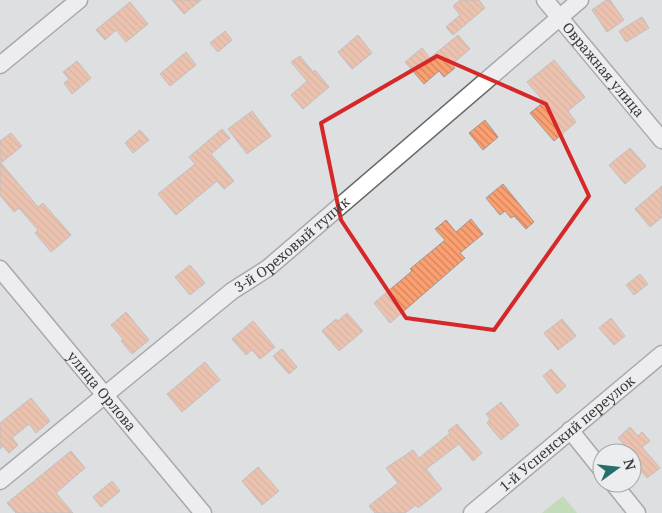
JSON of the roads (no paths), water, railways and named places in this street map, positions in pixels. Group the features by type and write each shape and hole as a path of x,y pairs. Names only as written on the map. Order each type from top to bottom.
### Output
{"street":[{"path":"0,65 79,0"},
{"name":"Овражная улица","path":"545,0 662,140"},
{"name":"3-й Ореховый тупик","path":"0,481 232,291 268,268 580,0"},
{"name":"улица Орлова","path":"0,269 203,513"},
{"name":"1-й Успенский переулок","path":"472,513 662,354"},
{"path":"570,430 592,458"},
{"path":"621,493 637,513"}]}
